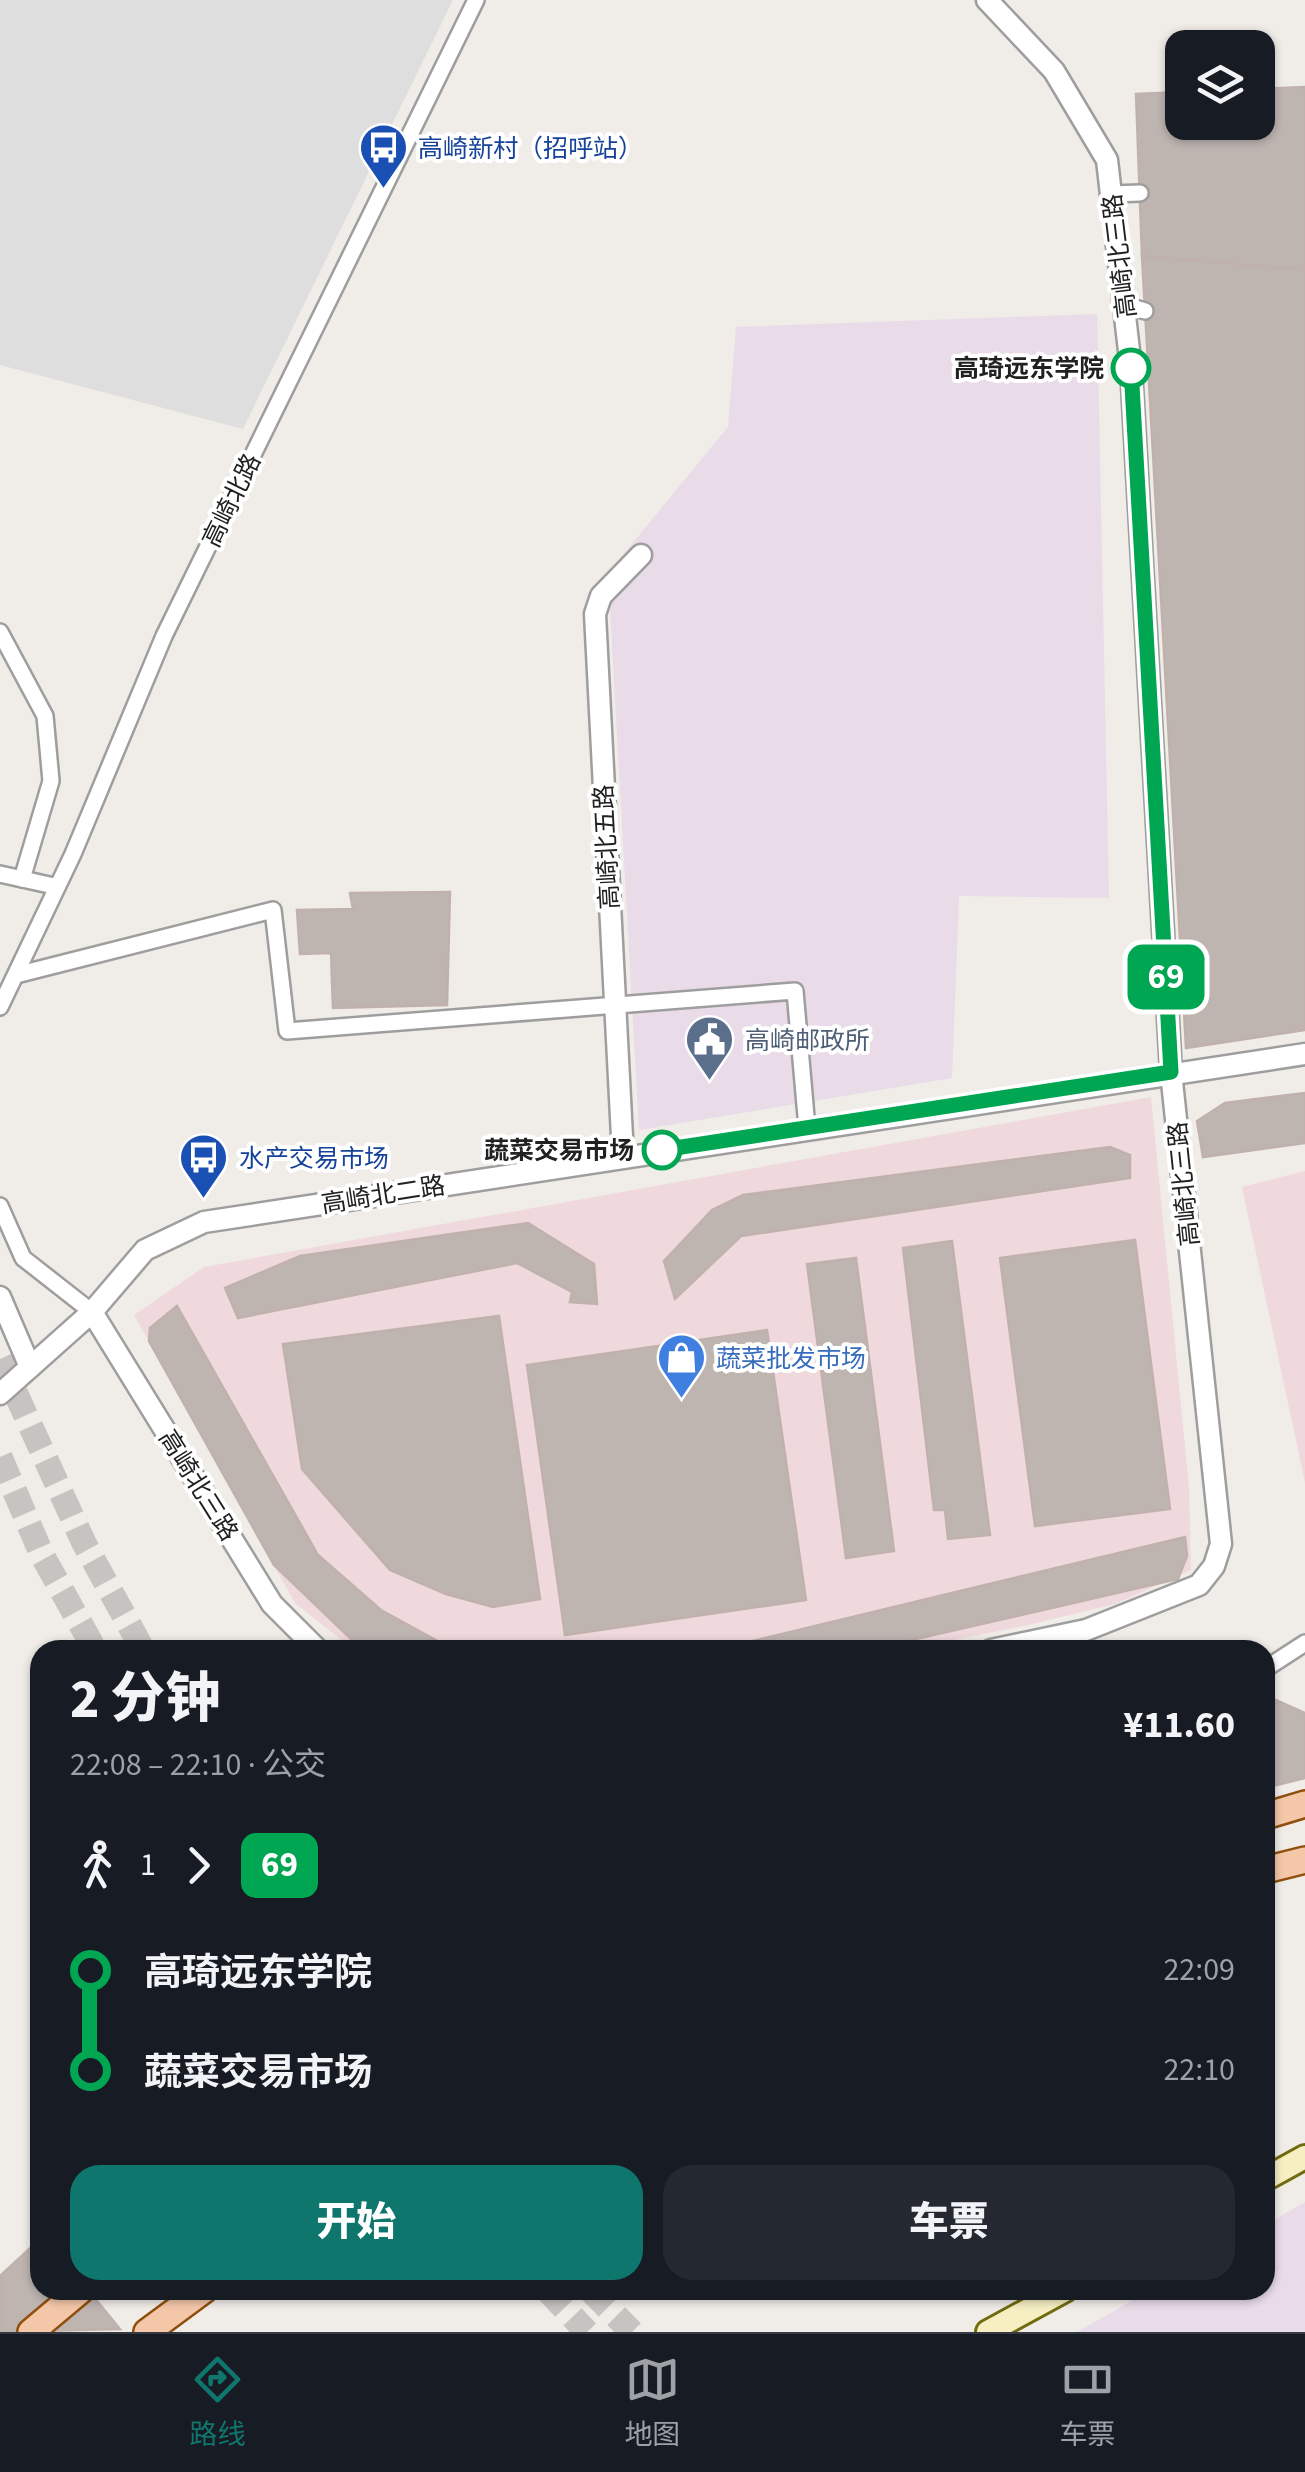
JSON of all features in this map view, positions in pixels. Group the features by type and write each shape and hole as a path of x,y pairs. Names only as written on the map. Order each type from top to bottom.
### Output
{"main road":[{"path":"1275,1813 1305,1804"},
{"path":"1275,1868 1305,1860"},
{"path":"1275,2174 1305,2157"},
{"path":"1275,2184 1305,2168"},
{"path":"31,2332 69,2300"},
{"path":"146,2332 190,2300"},
{"path":"988,2332 1047,2300"},
{"path":"1009,2332 1067,2300"}],"street":[{"name":"高崎北路","path":"0,1006 54,886 74,854 164,636 476,0"},
{"name":"高崎北三路","path":"987,0 1054,71 1107,160 1135,308 1171,1072 1220,1544 1214,1566 1199,1585 1082,1640"},
{"path":"1112,194 1140,193"},
{"name":"高崎北五路","path":"622,1156 595,614 600,596 641,555"},
{"path":"0,632 45,716 52,781 22,879"},
{"path":"0,874 54,886"},
{"path":"16,974 274,910 287,1031 795,991 807,1128"},
{"name":"高崎北二路","path":"0,1394 92,1312 145,1250 204,1222 1305,1054"},
{"path":"0,1206 22,1258 92,1312"},
{"path":"0,1297 30,1367"},
{"name":"高崎北三路","path":"92,1312 272,1604 308,1640"},
{"path":"1275,1662 1305,1643"}],"shaded area":[{"path":"0,0 453,0 243,429 0,365"},
{"path":"1097,314 1109,898 959,896 952,1078 639,1130 608,573 728,427 736,327"},
{"name":"蔬菜批发市场","path":"1151,1097 1189,1488 1191,1570 1115,1604 952,1640 341,1640 295,1603 134,1315 204,1267"},
{"path":"1305,1171 1305,1483 1242,1187"},
{"path":"1305,2202 1305,2332 1077,2332 1133,2300 1275,2300 1275,2219"}],"building":[{"path":"1305,87 1305,270 1142,256 1136,94 1165,93 1165,140 1275,140 1275,88"},
{"path":"1142,256 1305,270 1305,1030 1186,1048"},
{"path":"450,892 447,1005 333,1008 331,953 300,954 297,910 353,909 350,893"},
{"path":"1305,1093 1305,1143 1203,1157 1197,1121 1225,1103"},
{"path":"1110,1147 1130,1155 1130,1178 741,1236 675,1299 664,1261 712,1210 743,1195"},
{"path":"528,1223 594,1264 597,1304 570,1302 572,1292 517,1263 238,1318 225,1288 300,1256"},
{"path":"1135,1240 1170,1509 1035,1526 1000,1258"},
{"path":"952,1241 990,1535 948,1539 945,1510 934,1510 903,1248"},
{"path":"856,1258 894,1551 846,1558 807,1264"},
{"path":"177,1306 318,1555 381,1610 436,1640 352,1640 274,1565 149,1341 150,1328"},
{"path":"499,1316 540,1599 493,1607 446,1594 390,1570 302,1469 283,1344"},
{"path":"767,1330 806,1600 565,1635 527,1365"},
{"path":"1185,1537 1187,1556 1178,1579 912,1640 757,1640"},
{"path":"1275,1700 1305,1713 1305,1778 1275,1786"},
{"path":"30,2248 30,2300 96,2300 120,2329 0,2332 0,2276"}],"tunnel":[{"path":"0,1359 84,1543 137,1640"},
{"path":"0,1457 42,1555 89,1640"},
{"path":"557,2300 587,2332"},
{"path":"600,2300 632,2332"}],"bus line":[{"name":"69","path":"662,1150 1171,1072 1131,368"}],"place":[{"name":"高崎新村（招呼站）","path":"383,190"},
{"name":"高琦远东学院","path":"1131,368"},
{"name":"高崎邮政所","path":"710,1082"},
{"name":"蔬菜交易市场","path":"662,1150"},
{"name":"水产交易市场","path":"204,1200"},
{"name":"蔬菜批发市场","path":"681,1400"}]}
